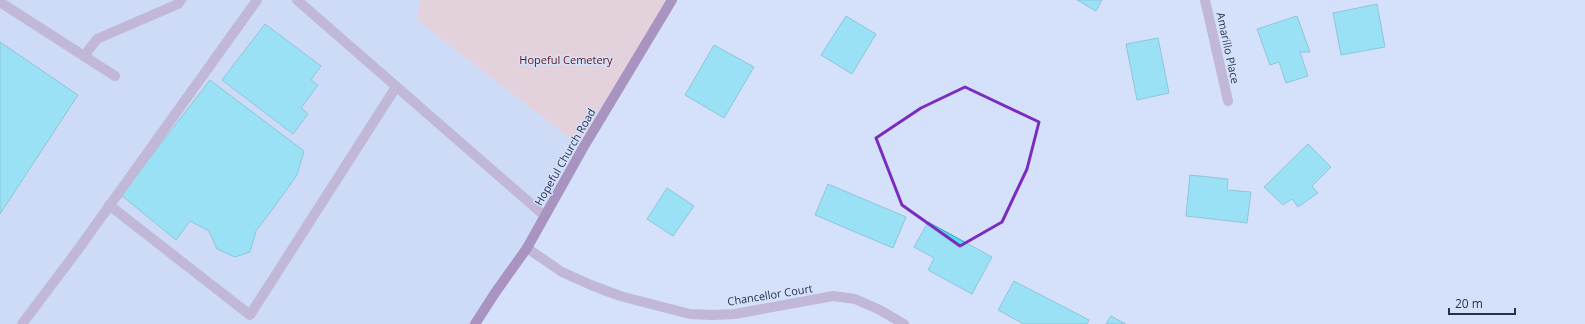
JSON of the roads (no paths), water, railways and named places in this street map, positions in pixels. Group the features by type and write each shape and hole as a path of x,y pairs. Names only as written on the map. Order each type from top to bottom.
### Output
{"main road":[{"name":"Hopeful Church Road","path":"475,324 527,248 583,148 672,0"}],"street":[{"path":"84,56 97,39 178,4 181,0"},
{"path":"22,324 110,205 257,0"},
{"path":"297,0 545,216"},
{"name":"Amarillo Place","path":"1205,0 1228,101"},
{"path":"0,2 115,76"},
{"path":"110,205 250,314 396,87"},
{"name":"Chancellor Court","path":"527,248 562,272 591,286 620,296 690,314 735,314 833,296 855,299 880,310 904,324"}],"park label":[{"name":"Hopeful Cemetery","path":"566,60"}]}
